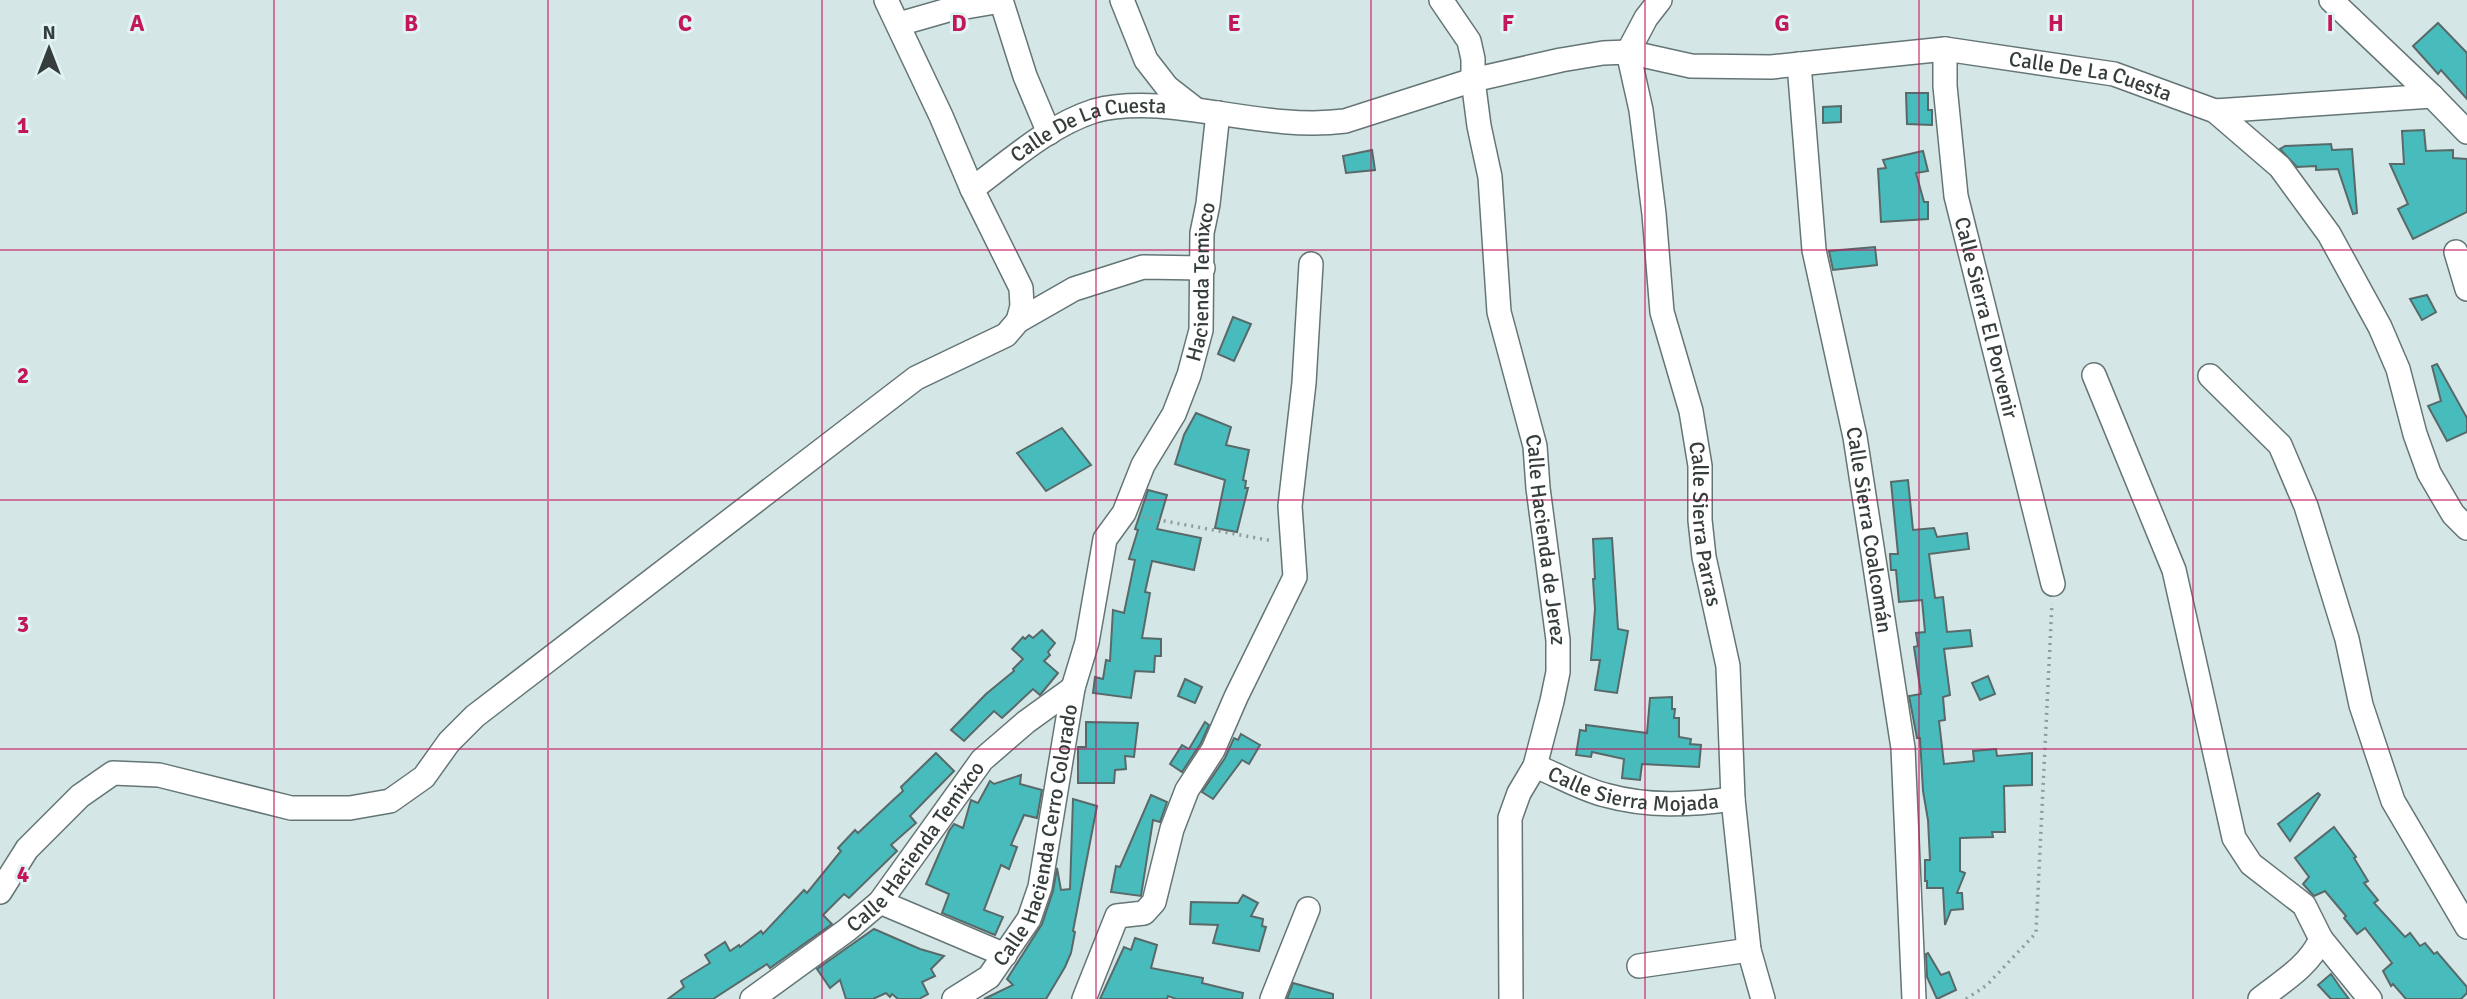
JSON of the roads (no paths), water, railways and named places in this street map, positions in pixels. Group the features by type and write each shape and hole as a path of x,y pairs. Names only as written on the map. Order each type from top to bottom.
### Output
{"street":[{"path":"886,0 972,189 1021,288 1022,306 1018,321"},
{"path":"899,24 948,10 1001,0 1025,76 1049,133"},
{"path":"1122,0 1146,60 1167,87 1194,108"},
{"name":"Calle Hacienda de Jerez","path":"1441,0 1469,41 1474,59 1473,80 1479,126 1490,177 1499,312 1535,446 1558,640 1558,672 1535,766 1519,793 1510,818 1511,999"},
{"path":"1628,52 1646,18 1660,0"},
{"path":"2331,0 2467,132"},
{"name":"Calle De La Cuesta","path":"1473,80 1603,53 1628,52 1691,66 1771,67 1945,49 2114,74 2215,111 2280,167 2329,234 2380,327 2398,369 2415,434 2430,473 2453,514 2467,528"},
{"name":"Calle Sierra El Porvenir","path":"1945,49 1945,86 1956,196 2053,584"},
{"name":"Calle Sierra Parras","path":"1628,52 1641,110 1653,201 1662,312 1691,411 1700,466 1700,520 1704,557 1728,666 1733,799 1749,950 1763,999"},
{"name":"Calle Sierra Coalcomán","path":"1799,64 1814,250 1855,437 1903,748 1914,999"},
{"path":"1218,113 1323,124 1345,121 1473,80"},
{"path":"2215,111 2432,96"},
{"name":"Calle De La Cuesta","path":"972,189 1049,133 1094,111 1127,105 1194,108 1218,113"},
{"name":"Hacienda Temixco","path":"1073,688 1087,642 1105,539 1124,513 1143,464 1174,414 1189,375 1200,330 1202,233 1208,204 1218,113"},
{"path":"2456,252 2467,289"},
{"path":"1084,999 1116,916 1144,913 1154,902 1172,828 1187,790 1213,750 1295,577 1290,506 1304,383 1311,264"},
{"path":"0,892 27,849 80,796 113,773 159,775 291,808 350,808 390,802 424,777 449,742 475,716 916,378 1006,335 1018,321 1074,289 1143,267 1203,268"},
{"path":"2094,375 2174,570 2234,838 2251,864 2304,905 2321,939 2370,999"},
{"path":"2210,376 2280,445 2306,506 2347,639 2361,705 2393,801 2467,927"},
{"name":"Calle Hacienda Temixco","path":"752,999 847,930 880,902 982,760 1026,722 1073,688"},
{"name":"Calle Hacienda Cerro Colorado","path":"954,999 989,977 1028,919 1040,887 1073,688"},
{"name":"Calle Sierra Mojada","path":"1535,766 1603,795 1646,804 1684,805 1733,799"},
{"path":"880,902 1005,956"},
{"path":"1272,999 1308,909"},
{"path":"2260,999 2300,969 2316,950 2321,939"},
{"path":"1639,966 1749,950"}]}
